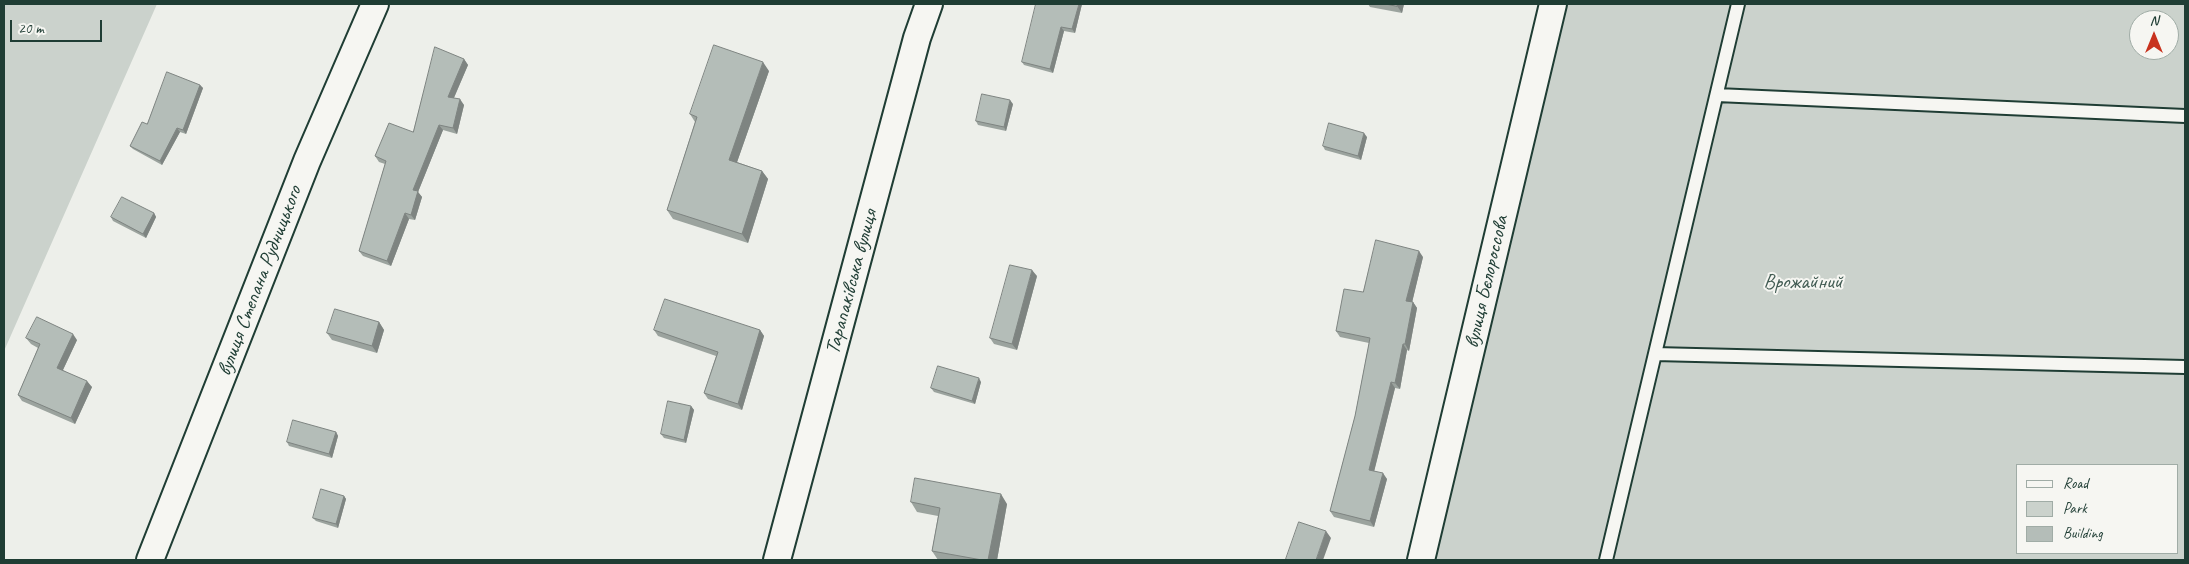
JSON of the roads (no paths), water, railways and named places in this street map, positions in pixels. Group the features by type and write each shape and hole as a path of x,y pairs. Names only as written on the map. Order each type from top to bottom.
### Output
{"street":[{"name":"вулиця Степана Рудницького","path":"150,560 304,170 375,4"},
{"name":"Тарапаківська вулиця","path":"777,560 917,38 929,4"},
{"name":"вулиця Бєлороссова","path":"1421,560 1553,4"}],"lane":[{"path":"1606,560 1738,4"},
{"path":"1716,95 2185,116"},
{"path":"1655,354 2185,367"}],"park label":[{"name":"Врожайний","path":"1803,282"}]}
